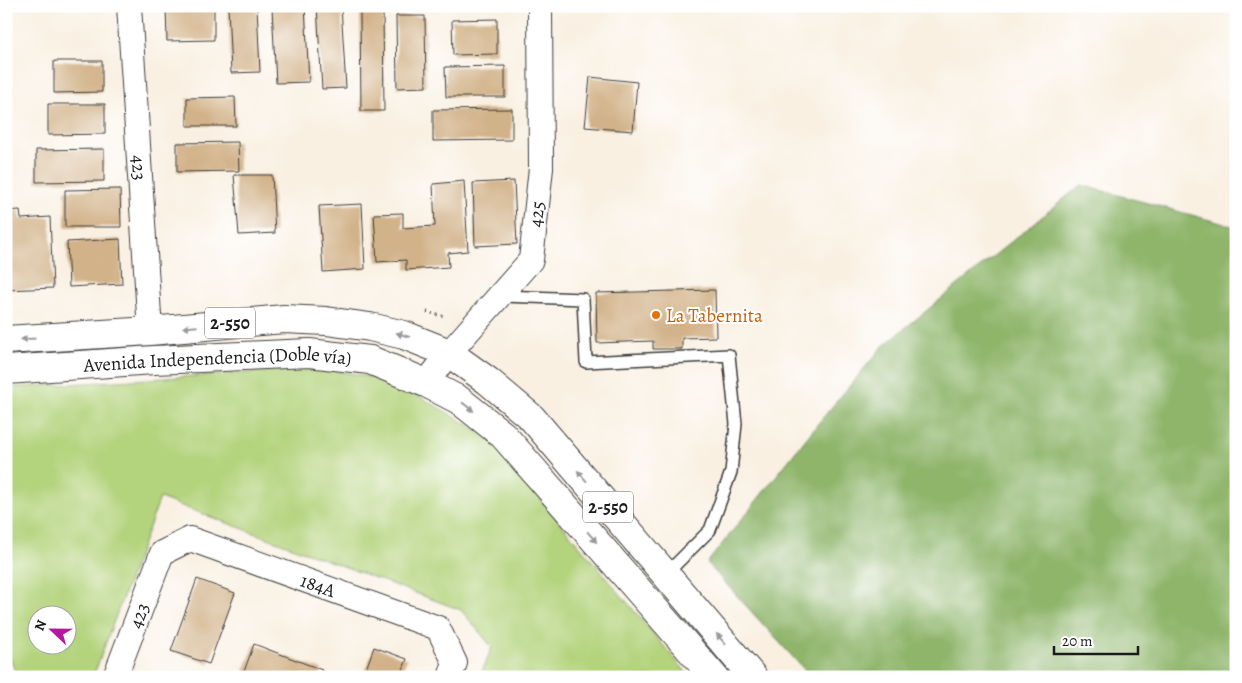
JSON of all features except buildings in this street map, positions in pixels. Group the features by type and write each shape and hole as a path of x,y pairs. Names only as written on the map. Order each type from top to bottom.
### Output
{"main road":[{"name":"Avenida Independencia (Doble vía)","path":"6,340 284,319 326,321 404,335 449,353"},
{"name":"Avenida Independencia (Doble vía)","path":"6,370 154,360 309,353 370,360 426,383"},
{"name":"2-550","path":"449,353 488,381 532,418 752,677"},
{"name":"2-550","path":"426,383 459,400 503,434 714,677"}],"street":[{"name":"423","path":"129,6 150,330"},
{"name":"425","path":"426,383 498,296 532,260 541,168 540,6"},
{"name":"184A","path":"162,553 190,539 438,628 453,670"},
{"name":"423","path":"115,677 162,553"}],"lane":[{"path":"498,296 582,298 586,362 729,355 736,424 731,472 710,530 666,574"}],"green space":[{"path":"1081,185 1236,227 1236,677 811,677 707,563 820,421 883,346"},
{"path":"322,368 395,382 487,436 690,677 480,677 492,647 461,610 160,498 93,677 17,677 6,646 6,388"}],"place":[{"name":"La Tabernita","path":"656,315"}]}
